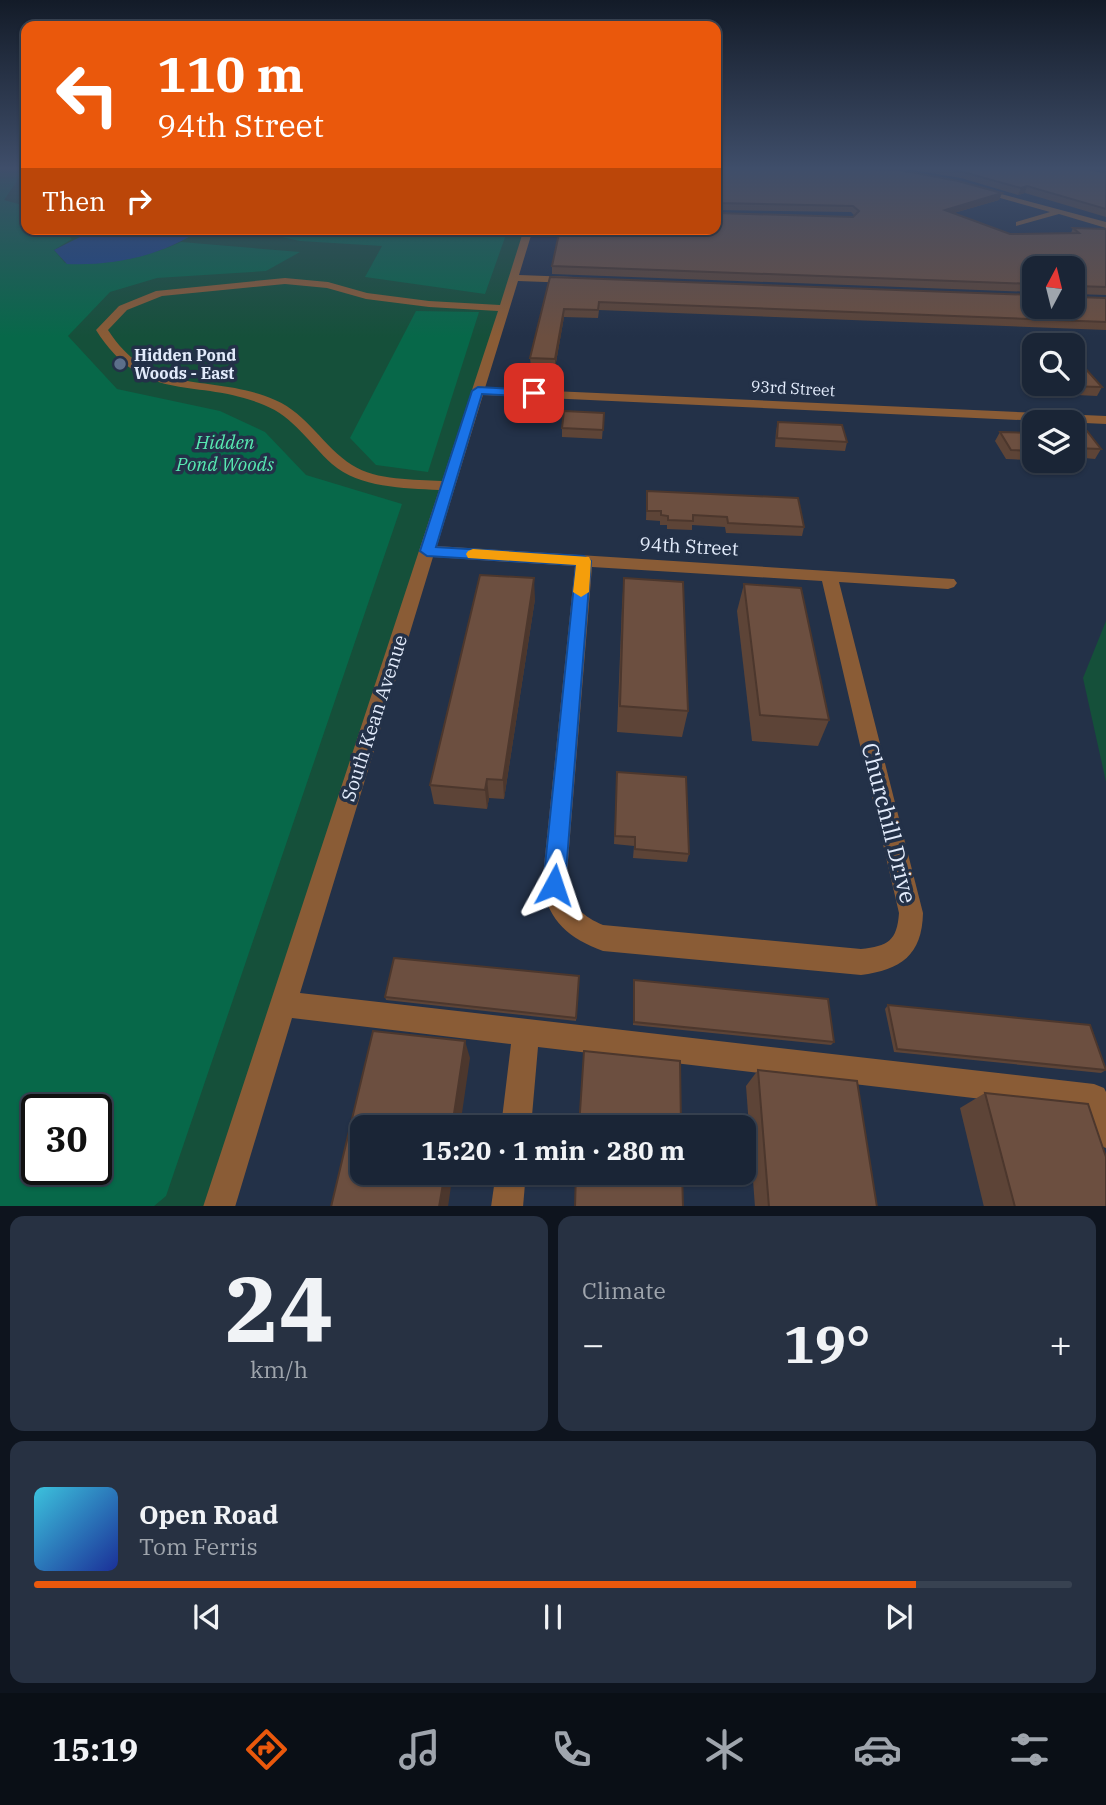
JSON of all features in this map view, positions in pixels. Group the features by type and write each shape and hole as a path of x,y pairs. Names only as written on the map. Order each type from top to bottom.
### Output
{"street":[{"name":"South Kean Avenue","path":"219,1206 527,235"},
{"path":"514,278 589,281"},
{"path":"448,486 351,471 331,456 325,445 287,411 245,394 214,391 157,378 125,361 113,349 102,330 123,307 160,293 285,281 328,285 366,296 418,303 504,308"},
{"name":"93rd Street","path":"478,391 1106,420"},
{"name":"94th Street","path":"427,551 948,583"},
{"name":"Churchill Drive","path":"584,561 554,885 560,906 573,925 603,938 861,962 877,960 898,951 909,937 911,926 907,899 829,576"},
{"path":"283,1004 1094,1098 1106,1133"},
{"path":"517,1115 526,1032"},
{"path":"507,1206 509,1185"}],"green space":[{"name":"Hidden Pond Woods","path":"0,224 21,224 21,235 527,235 225,1206 0,1206"},
{"name":"Hidden Pond Woods","path":"0,224 21,224 21,235 67,235 72,239 54,250 65,263 124,260 181,242 300,252 266,271 157,278 110,292 68,336 117,389 220,411 265,432 306,475 402,504 166,1196 154,1206 0,1206"},
{"path":"272,235 506,235 485,294 365,277 382,246 300,241"},
{"path":"416,311 479,312 428,472 376,465 350,438"},
{"path":"1106,621 1106,782 1083,678"}],"water":[{"path":"84,235 191,235 154,252 102,263 67,264 54,250"}],"building":[{"path":"721,224 984,224 1010,234 1079,233 1073,228 1106,229 1106,287 1085,286 1085,256 1022,256 1022,284 552,266 559,235 721,235"},
{"path":"550,277 1022,295 1022,319 599,302 598,310 564,309 555,359 530,358"},
{"path":"1085,297 1106,298 1106,322 1030,319 1085,319"},
{"path":"1085,368 1102,387 1085,387"},
{"path":"564,411 604,413 603,430 562,428"},
{"path":"778,422 842,425 847,442 777,438"},
{"path":"1085,431 1087,431 1101,449 1085,448"},
{"path":"1000,432 1022,433 1022,450 1011,450"},
{"path":"647,491 798,498 804,527 728,523 727,517 693,515 693,521 668,520 668,516 661,515 661,511 647,511"},
{"path":"480,575 534,578 503,780 487,779 485,790 430,785"},
{"path":"624,578 683,582 688,711 620,706"},
{"path":"744,584 801,588 829,720 760,715"},
{"path":"617,772 686,777 689,854 635,849 635,837 615,836"},
{"path":"394,958 579,976 576,1018 385,997"},
{"path":"634,980 828,999 834,1042 634,1022"},
{"path":"888,1005 1090,1025 1106,1070 897,1049"},
{"path":"373,1031 465,1041 454,1115 353,1115"},
{"path":"584,1051 680,1061 681,1115 580,1115"},
{"path":"758,1070 857,1081 877,1206 769,1206"},
{"path":"985,1093 1088,1104 1106,1157 1106,1206 1015,1206"},
{"path":"350,1127 350,1185 443,1185 439,1206 331,1206"},
{"path":"576,1185 682,1185 683,1206 575,1206"}],"slow traffic":[{"path":"473,554 584,561 581,592"}],"place":[{"name":"Hidden Pond Woods - East","path":"120,364"}],"route":[{"path":"534,393 478,391 427,551 584,561 554,885"}]}
